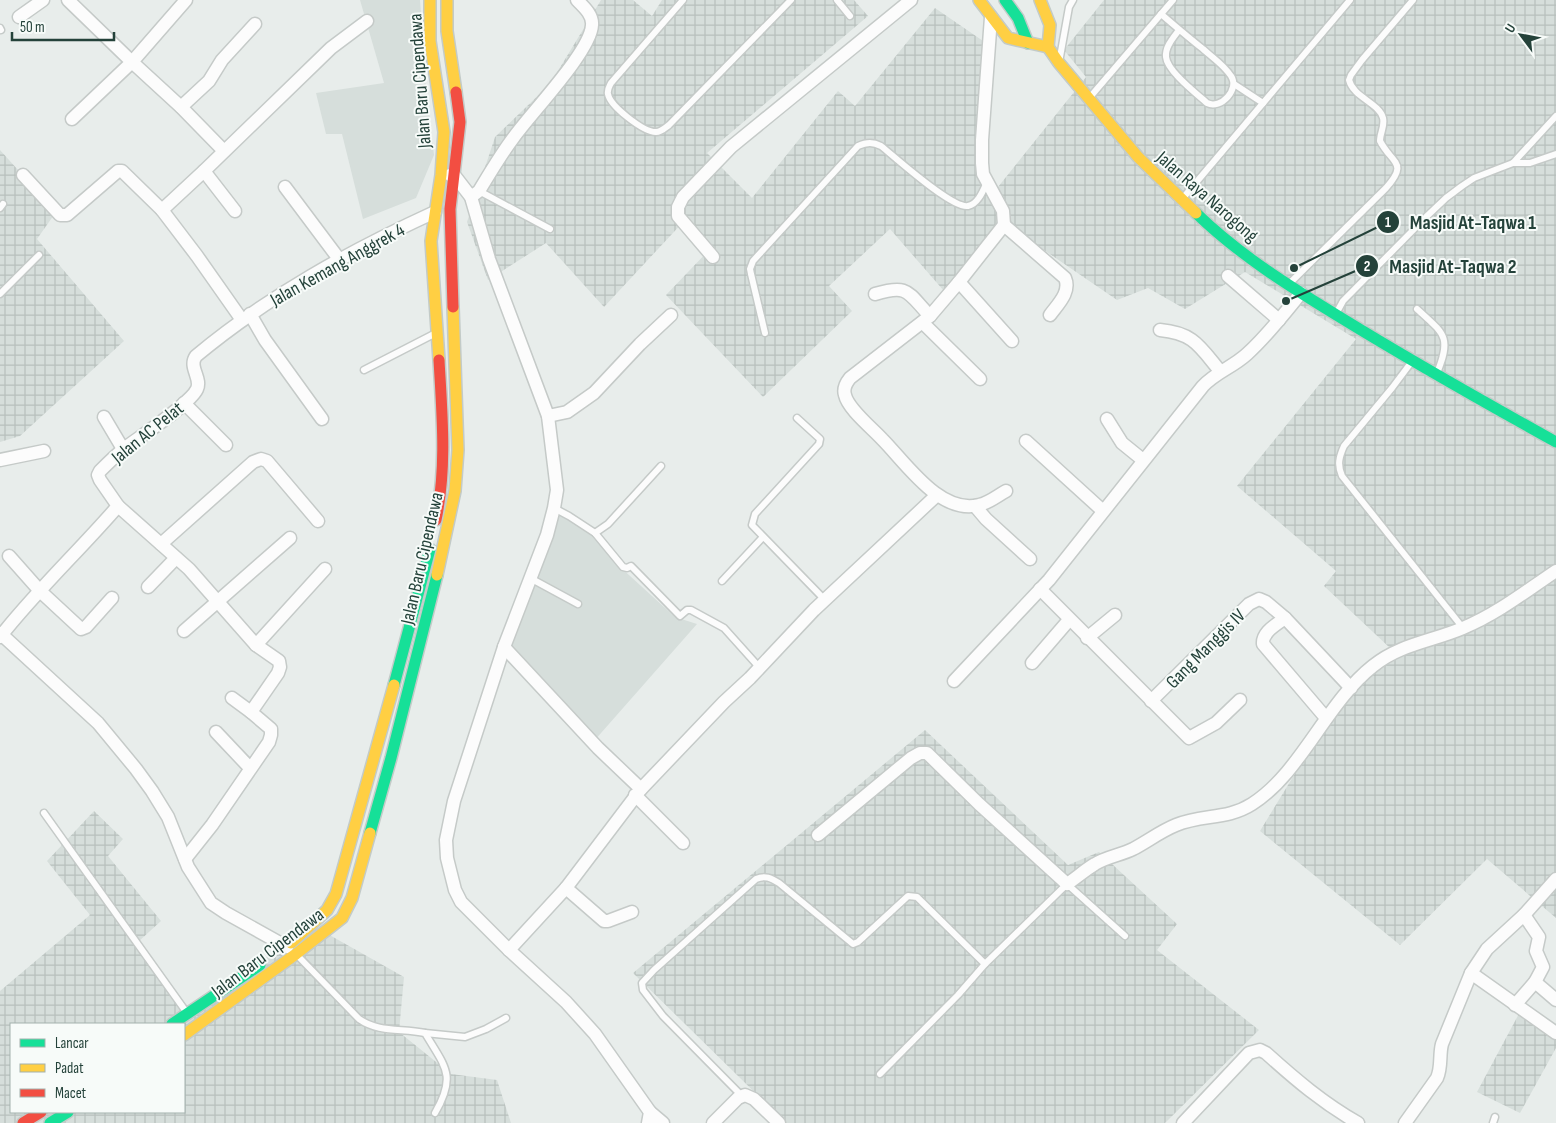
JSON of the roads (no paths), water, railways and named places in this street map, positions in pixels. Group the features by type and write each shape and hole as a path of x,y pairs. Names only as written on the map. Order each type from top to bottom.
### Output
{"main road":[{"name":"Jalan Baru Cipendawa","path":"185,1034 283,952 327,910 336,894 376,754 431,545 441,496 444,441 436,334 432,241 441,175 444,132 430,41 430,0"},
{"name":"Jalan Baru Cipendawa","path":"174,1023 283,952 342,918 352,898 391,758 444,548 455,491 458,450 450,209 460,122 447,45 447,0"},
{"path":"979,0 1008,38 1048,47 1050,25 1040,0"},
{"path":"1005,0 1018,18 1028,43"},
{"path":"1029,6 1050,25"},
{"name":"Jalan Raya Narogong","path":"1048,47 1088,100 1138,157 1208,225 1301,293 1412,360 1556,442"},
{"path":"431,545 444,548"},
{"path":"376,754 391,758"},
{"path":"23,1123 39,1113"},
{"path":"50,1123 66,1113"}],"street":[{"path":"19,17 42,0"},
{"path":"68,0 181,107 224,151"},
{"path":"72,119 132,62 186,0"},
{"path":"475,194 514,137 556,86 591,32 592,22 587,10 577,0"},
{"path":"713,257 678,216 678,207 683,197 732,147 911,0"},
{"path":"992,17 982,140 982,169 986,182 1004,216 1004,225 959,282 926,319 850,378 845,385 844,393 851,407 937,495 958,505 975,506 988,502 1006,491"},
{"path":"162,210 331,48 367,21"},
{"path":"181,107 209,81 222,60 255,24"},
{"path":"23,175 60,215 67,215 118,171 122,171 162,210 265,340 322,419"},
{"path":"204,171 235,211"},
{"path":"441,175 454,176 475,194 489,259 548,416 557,490 547,535 504,647 454,801 446,840 447,858 455,890 461,902 509,950 566,1002 595,1034 649,1117 663,1123"},
{"path":"285,187 339,259"},
{"name":"Jalan Kemang Anggrek 4","path":"246,317 339,259 374,240 435,212"},
{"path":"1004,225 1065,278 1067,284 1065,293 1050,315"},
{"path":"1228,276 1279,320"},
{"path":"959,282 1012,341"},
{"path":"875,294 894,289 904,290 926,319 980,379"},
{"path":"954,681 1040,589 1210,378 1246,355 1301,293"},
{"path":"548,416 567,412 594,393 640,344 671,315"},
{"name":"Jalan AC Pelat","path":"118,506 100,480 98,475 100,471 123,449 184,403 198,386 193,360 211,343 246,317"},
{"path":"1160,330 1180,332 1191,339 1220,371"},
{"path":"184,403 226,445"},
{"path":"104,417 123,449"},
{"path":"1107,419 1122,443 1143,460"},
{"path":"1026,441 1102,511"},
{"path":"0,460 44,451"},
{"path":"161,544 254,462 261,459 267,461 318,521"},
{"path":"509,950 566,888 638,792 825,600 937,495"},
{"path":"251,712 278,673 279,661 256,645 176,558 118,506 1,635 98,723 136,769 168,817 188,867 211,903 283,952"},
{"path":"975,506 986,519 1030,559"},
{"path":"184,632 290,538"},
{"path":"9,556 40,591 81,629 86,627 112,598"},
{"path":"148,587 176,558"},
{"path":"256,645 326,570"},
{"path":"818,834 912,758 920,753 927,752 979,804 1067,884 1094,864 1132,849 1176,825 1194,819 1232,814 1252,804 1282,779 1326,718 1373,665 1405,647 1463,628 1494,612 1556,570"},
{"name":"Gang Manggis IV","path":"1040,589 1189,738 1216,723 1240,700"},
{"name":"Gang Manggis IV","path":"1151,701 1249,604 1259,599 1266,602 1285,618 1351,688"},
{"path":"1087,638 1115,615"},
{"name":"Gang Manggis IV","path":"1285,618 1264,635 1262,641 1264,646 1326,718"},
{"path":"1032,664 1069,620"},
{"path":"504,647 683,843"},
{"path":"185,859 212,825 269,742 271,736 270,729 232,698"},
{"path":"216,732 250,768"},
{"path":"1405,1123 1440,1072 1442,1044 1471,972 1487,949 1524,916 1556,879"},
{"path":"566,888 604,921 632,912"},
{"path":"1515,1005 1535,982 1543,967 1536,951 1539,937 1524,916"},
{"path":"1471,972 1556,1033"},
{"path":"1535,982 1556,1000"},
{"path":"1183,1123 1254,1050 1266,1053 1314,1095 1358,1123"},
{"path":"712,1123 741,1096 750,1096 779,1123"}],"lane":[{"path":"683,0 607,90 610,100 634,123 651,132 658,132 669,125 791,0"},
{"path":"837,0 850,16"},
{"path":"1059,63 1069,7 1073,0"},
{"path":"1088,100 1173,0"},
{"path":"1182,200 1350,0"},
{"path":"1289,284 1386,188 1397,174 1397,165 1380,141 1384,124 1381,113 1354,90 1349,80 1362,60 1413,0"},
{"path":"1161,14 1223,67 1232,78 1234,84 1232,90 1221,103 1212,105 1173,72 1169,66 1166,56 1169,44 1179,30"},
{"path":"1234,84 1263,103"},
{"path":"1513,163 1556,116"},
{"path":"765,333 750,269 753,261 858,146 873,142 881,146 952,202 960,206 974,204 986,182"},
{"path":"1336,314 1343,301 1426,217 1462,186 1474,178 1513,163 1530,163 1556,154"},
{"path":"475,194 550,229"},
{"path":"0,294 39,255"},
{"path":"1418,309 1444,336 1444,358 1437,374"},
{"path":"364,370 436,334"},
{"path":"1412,360 1392,388 1344,446 1340,454 1339,469 1342,476 1463,628"},
{"path":"797,418 820,439 819,444 755,514 752,525 825,600"},
{"path":"594,533 608,524 661,466"},
{"path":"554,508 594,533 623,567 631,566 680,616 687,610 690,610 724,628 759,667"},
{"path":"722,581 763,536"},
{"path":"530,578 578,604"},
{"path":"44,813 195,1027"},
{"path":"741,1096 663,1016 648,998 643,990 642,983 654,970 756,879 763,876 779,883 852,944 858,942 908,896 917,897 985,964"},
{"path":"880,1074 958,995 985,964 1067,884 1125,936"},
{"path":"283,952 358,1019 368,1026 378,1029 410,1030 465,1037 506,1018"},
{"path":"425,1033 442,1062 448,1082 444,1097 435,1113"}],"place":[{"name":"Masjid At-Taqwa 1","path":"1294,268"},
{"name":"Masjid At-Taqwa 2","path":"1286,301"}]}
